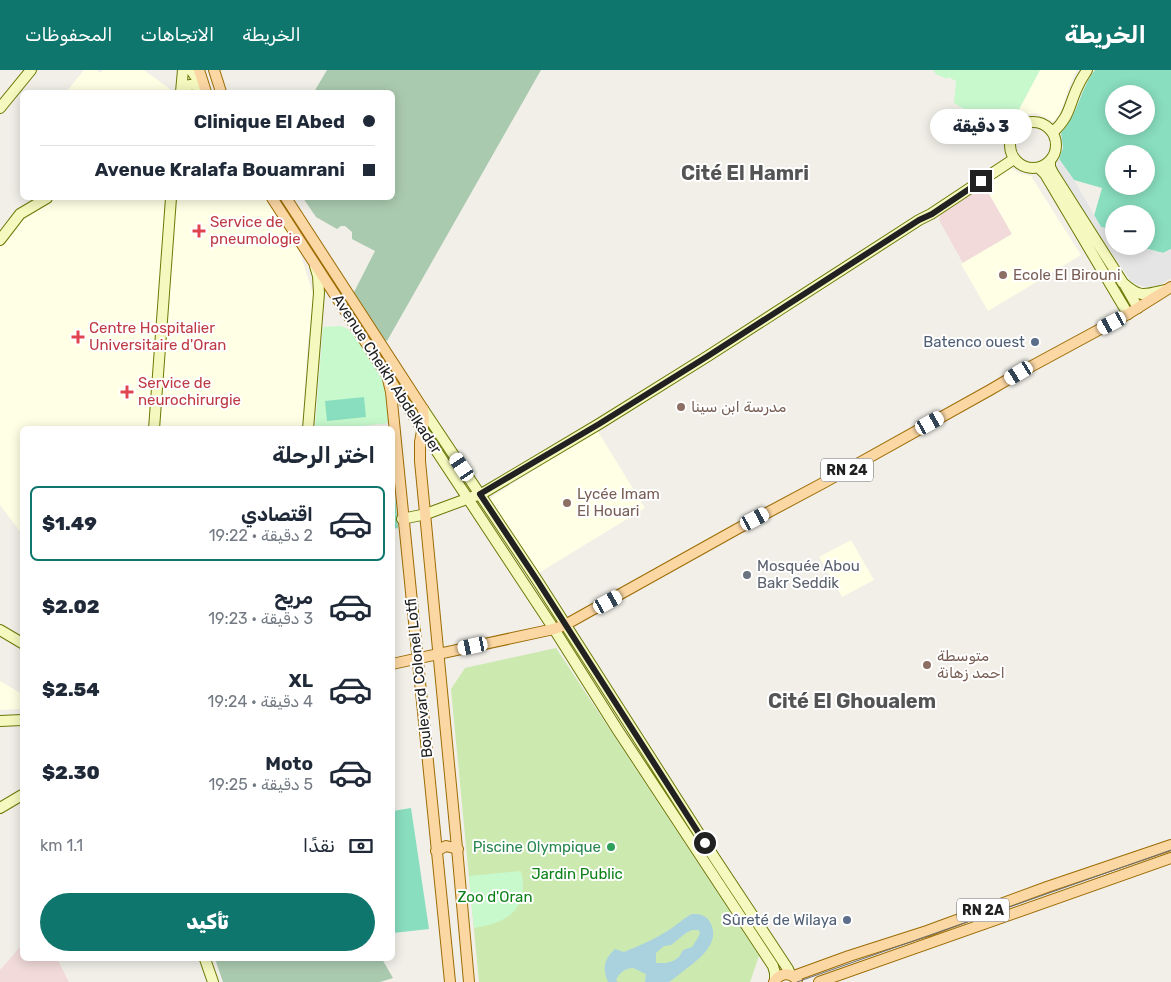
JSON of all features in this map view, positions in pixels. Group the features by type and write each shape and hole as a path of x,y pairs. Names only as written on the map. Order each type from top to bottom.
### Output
{"main road":[{"path":"199,70 204,90"},
{"path":"214,70 219,90"},
{"name":"Avenue Cheikh Abdelkader","path":"273,200 422,429"},
{"name":"Avenue Cheikh Abdelkader","path":"287,200 423,409"},
{"path":"316,266 328,263"},
{"path":"1128,314 1168,288"},
{"name":"RN 24","path":"395,663 565,625 737,528 825,482 1128,314"},
{"name":"Boulevard Colonel Lotfi","path":"387,375 393,426"},
{"name":"Boulevard Colonel Lotfi","path":"423,409 424,420 420,454 469,982"},
{"path":"394,426 397,419 402,415 408,415 416,419"},
{"name":"Boulevard Colonel Lotfi","path":"395,448 450,982"},
{"name":"RN 2A","path":"794,977 1171,845"},
{"path":"436,851 446,846 458,849"},
{"name":"RN 2A","path":"819,982 1171,858"},
{"path":"438,872 450,875 459,870"},
{"path":"774,981 782,974 794,977"}],"street":[{"path":"0,108 31,70"},
{"path":"182,90 183,70"},
{"path":"191,70 204,90"},
{"path":"1053,132 1061,125 1070,110 1079,84 1087,70"},
{"path":"183,90 186,86 192,84 203,90"},
{"path":"1030,121 1038,122 1046,125 1053,132 1056,143 1054,154 1046,164 1039,168 1030,168 1021,165 1014,159 1010,151 1010,141 1014,131 1022,124 1030,121"},
{"path":"402,519 426,514 480,494 599,424 919,220 932,214 1014,159"},
{"path":"1050,161 1050,168 1138,308"},
{"path":"1039,168 1045,174 1128,314"},
{"path":"0,240 20,214 44,200"},
{"path":"154,426 171,200"},
{"path":"308,426 318,311 319,283 316,266"},
{"path":"1123,283 1131,290 1142,295 1168,288"},
{"path":"318,311 326,297 332,296 339,301"},
{"name":"Avenue Cheikh Abdelkader","path":"423,409 794,977"},
{"name":"Avenue Cheikh Abdelkader","path":"422,429 774,966 776,973 774,981"},
{"path":"0,630 20,642"},
{"path":"0,721 20,720"},
{"path":"0,808 20,795"},
{"path":"206,961 213,982"}],"shaded area":[{"path":"84,70 97,70 101,73 103,70 144,70 171,90 68,90"},
{"path":"327,70 541,70 387,341 383,339 353,294 375,251 352,239 352,232 345,226 337,229 316,217 304,200 395,200 395,90 315,90"},
{"path":"1040,70 1077,70 1070,84 1061,112 1054,122 1036,113 1018,116 1017,113"},
{"path":"1059,159 1074,180 1101,227 1105,228 1105,243 1099,234 1054,164"},
{"path":"1011,168 1019,173 1031,176 1081,255 988,311 961,264 1012,234 984,185"},
{"path":"984,185 1012,234 963,263 939,220 941,212"},
{"name":"Centre Hospitalier Universitaire d'Oran","path":"51,200 167,200 149,426 20,426 20,531 0,505 0,247 25,217"},
{"name":"Centre Hospitalier Universitaire d'Oran","path":"175,200 268,200 298,247 314,297 308,342 302,426 154,426"},
{"path":"1171,249 1171,278 1158,286 1147,287 1131,281 1113,255 1155,255 1155,251 1163,253"},
{"name":"Lycée Imam El Houari","path":"597,430 645,508 537,574 490,498"},
{"path":"851,540 874,580 842,597 819,557"},
{"path":"0,681 20,693 20,709 0,710"},
{"path":"20,947 20,961 58,961 69,982 0,982 0,970"},
{"path":"216,961 383,961 393,978 380,982 223,982"}],"green space":[{"path":"933,70 1040,70 1017,113 997,128 954,103 956,81 936,74"},
{"path":"1095,70 1171,70 1171,249 1163,253 1155,251 1155,205 1105,205 1105,228 1101,227 1094,216 1102,188 1074,180 1059,159 1063,148 1061,133 1067,126"},
{"path":"341,326 348,329 356,338 384,382 389,423 362,426 315,426 323,327"},
{"path":"364,397 366,417 327,421 325,401"},
{"path":"395,496 398,528 395,529"},
{"name":"Jardin Public","path":"556,648 759,956 750,982 479,982 451,689 465,668"},
{"path":"411,808 429,929 395,933 395,811"},
{"name":"Zoo d'Oran","path":"521,871 523,887 518,906 500,921 474,928 469,876"}],"water":[{"path":"692,914 706,917 711,924 713,932 710,946 693,964 669,982 645,982 646,974 633,968 621,973 616,980 618,982 608,982 605,964 608,956 615,949 624,952 643,944 666,932","holes":["692,930 700,932 699,936 692,947 683,950 679,957 673,961 656,963 656,953 664,946 671,945"]}],"tram line":[{"path":"797,982 1171,850"}],"place":[{"name":"Service de pneumologie","path":"199,231"},
{"name":"Ecole El Birouni","path":"1003,275"},
{"name":"Centre Hospitalier Universitaire d'Oran","path":"78,337"},
{"name":"Batenco ouest","path":"1035,342"},
{"name":"Service de neurochirurgie","path":"127,392"},
{"name":"مدرسة ابن سينا","path":"681,407"},
{"name":"Lycée Imam El Houari","path":"567,503"},
{"name":"Mosquée Abou Bakr Seddik","path":"747,575"},
{"name":"متوسطة احمد زهانة","path":"927,665"},
{"name":"Piscine Olympique","path":"611,847"},
{"name":"Sûreté de Wilaya","path":"847,920"}],"district":[{"name":"Cité El Hamri","path":"745,173"},
{"name":"Cité El Ghoualem","path":"852,701"}],"route":[{"path":"705,843 480,494 599,424 708,356 981,181"}]}
